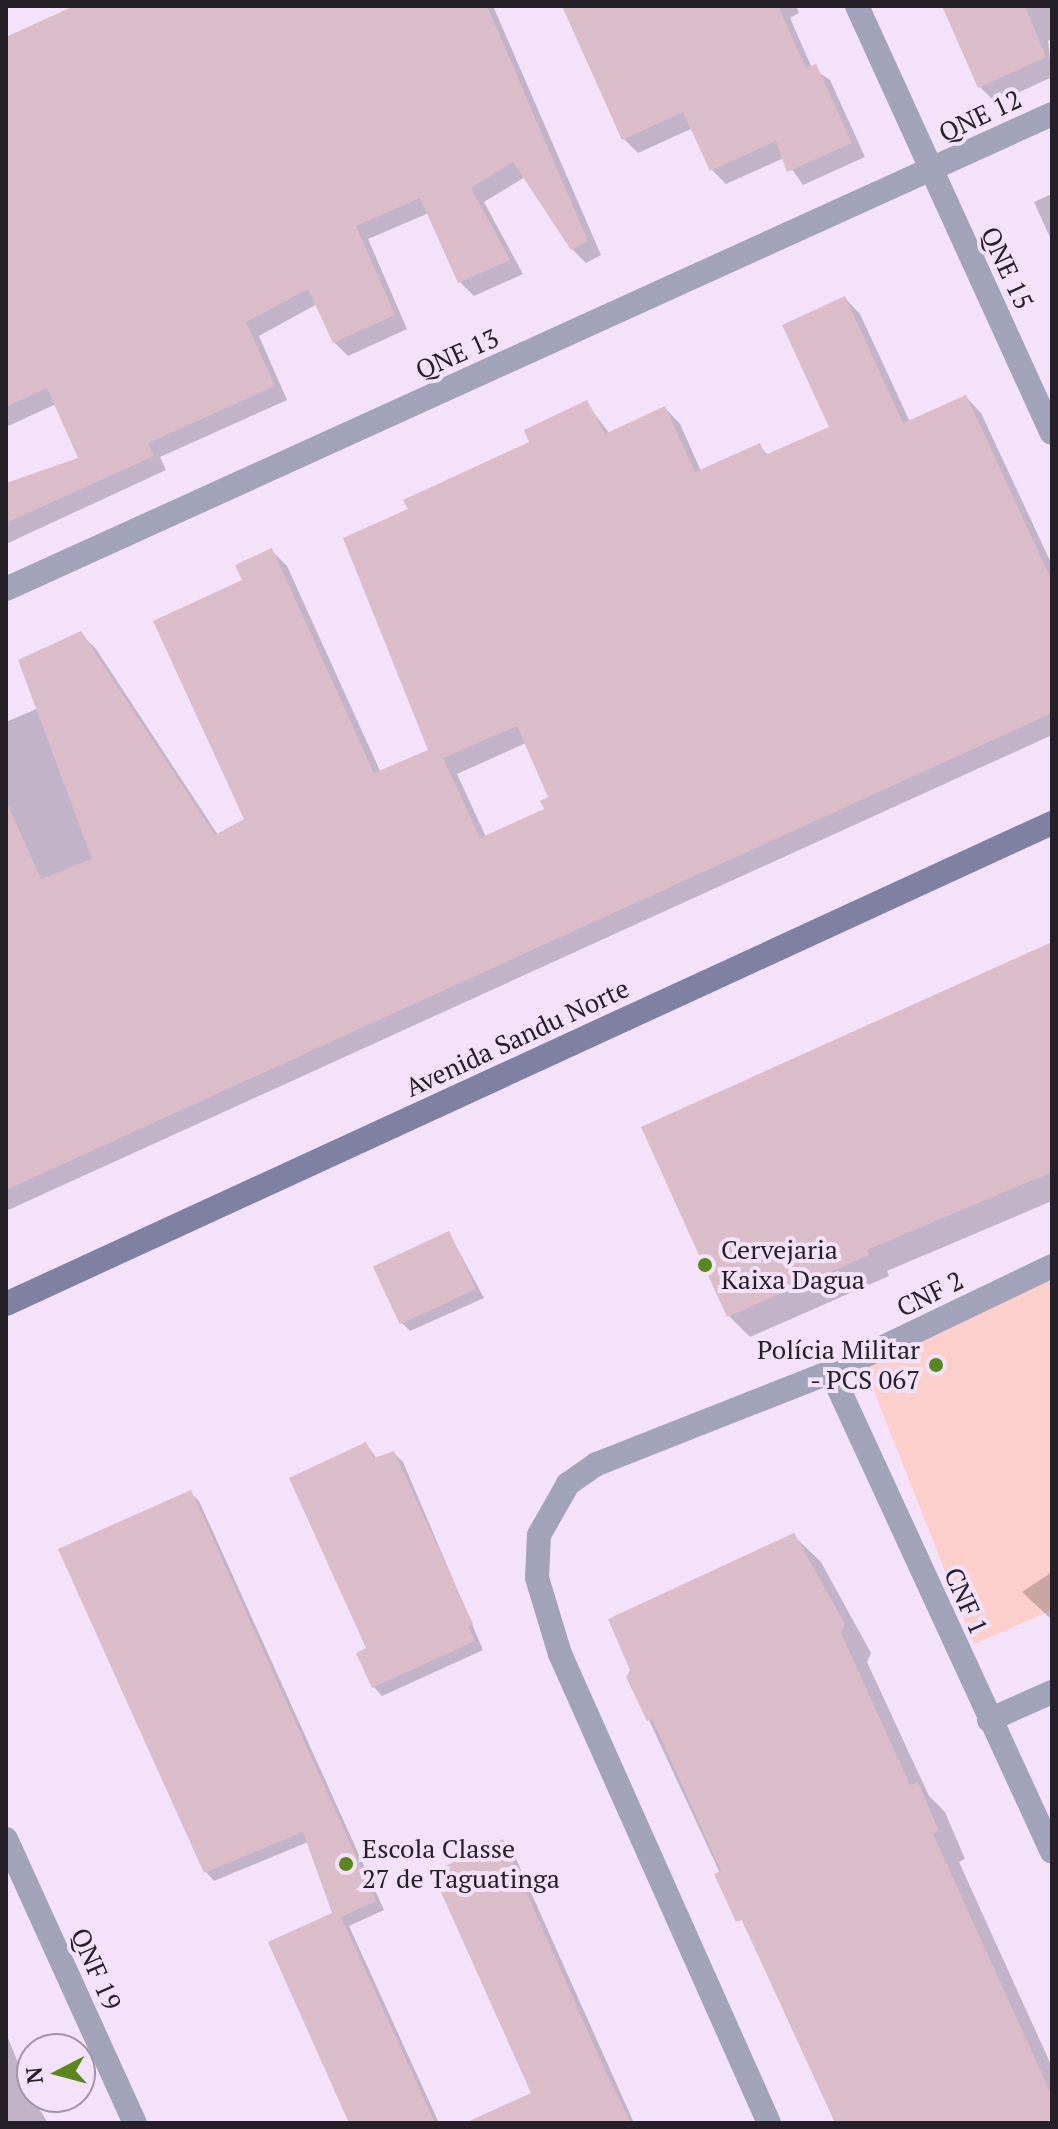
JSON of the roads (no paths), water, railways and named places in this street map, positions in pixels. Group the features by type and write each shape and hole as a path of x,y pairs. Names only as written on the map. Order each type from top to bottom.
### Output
{"main road":[{"name":"Avenida Sandu Norte","path":"6,1304 1052,823"}],"street":[{"name":"QNE 15","path":"857,6 1052,433"},
{"name":"QNE 12","path":"931,169 1052,114"},
{"name":"QNE 13","path":"6,589 931,169"},
{"name":"CNF 2","path":"769,2123 560,1654 544,1609 536,1554 552,1506 568,1484 597,1464 831,1372 1052,1266"},
{"name":"CNF 1","path":"831,1372 1052,1852"},
{"path":"989,1720 1052,1692"},
{"name":"QNF 19","path":"6,1839 135,2123"}],"place":[{"name":"Cervejaria Kaixa Dagua","path":"705,1265"},
{"name":"Polícia Militar - PCS 067","path":"936,1365"},
{"name":"Escola Classe 27 de Taguatinga","path":"346,1864"}]}
